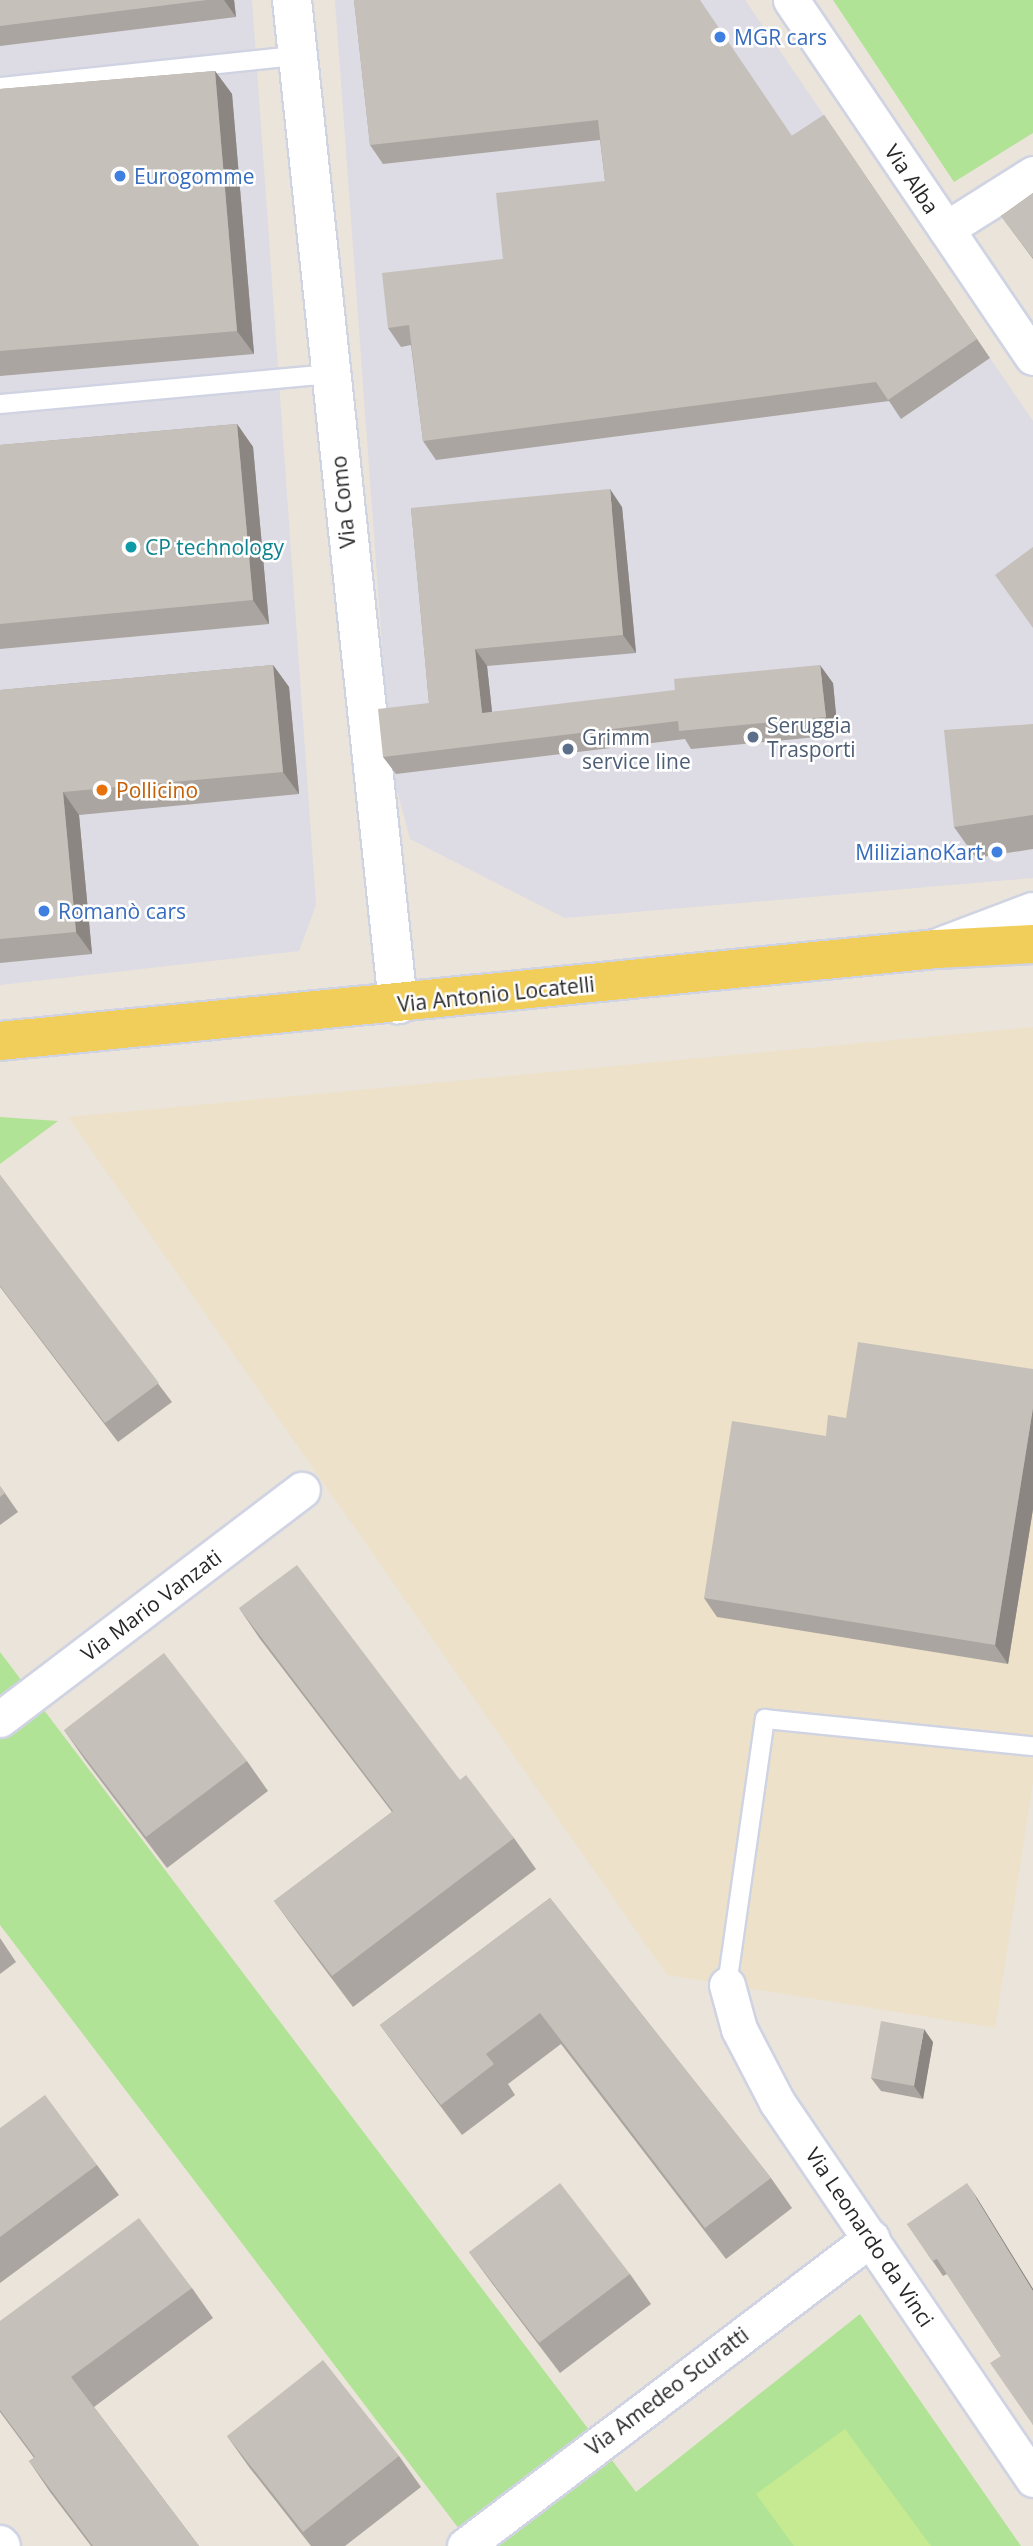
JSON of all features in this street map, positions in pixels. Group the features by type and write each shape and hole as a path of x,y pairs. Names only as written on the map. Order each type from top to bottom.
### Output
{"main road":[{"name":"Via Antonio Locatelli","path":"991,944 1033,936"},
{"name":"Via Antonio Locatelli","path":"0,1041 398,1004 936,948 1033,944"}],"street":[{"name":"Via Como","path":"292,0 398,1004"},
{"name":"Via Alba","path":"792,0 1033,357"},
{"path":"946,229 1033,174"},
{"path":"936,948 1033,912"},
{"name":"Via Mario Vanzati","path":"0,1720 302,1490"},
{"name":"Via Leonardo da Vinci","path":"727,1985 756,2068 1033,2479"},
{"name":"Via Amedeo Scuratti","path":"465,2546 871,2238"}],"lane":[{"path":"0,87 297,56"},
{"path":"0,404 330,374"},
{"path":"727,1985 765,1719 1033,1746"}],"shaded area":[{"path":"0,0 252,0 316,905 299,951 0,985"},
{"path":"335,0 745,0 1033,421 1033,878 565,918 410,839 393,775 388,727"},
{"path":"1033,1027 1033,1782 995,2028 667,1975 68,1117"}],"green space":[{"path":"833,0 1033,0 1033,133 954,182"},
{"path":"0,1117 58,1121 0,1164"},
{"path":"0,1652 636,2492 860,2314 1021,2546 472,2546 0,1925"},
{"path":"845,2429 931,2546 794,2546 756,2494"}],"building":[{"path":"0,0 207,0 0,26"},
{"path":"354,0 700,0 792,136 824,115 977,339 888,400 876,382 423,441 409,325 388,328 382,273 503,259 496,193 605,181 598,120 370,145"},
{"name":"Eurogomme","path":"215,71 237,331 0,351 0,89"},
{"path":"1033,193 1033,258 1001,216"},
{"name":"CP technology","path":"237,424 253,600 0,624 0,445"},
{"path":"610,489 623,635 475,649 482,713 675,690 674,679 820,665 826,717 679,731 678,721 383,757 378,709 429,703 411,508"},
{"path":"1033,547 1033,628 995,575"},
{"path":"273,665 283,772 63,792 76,932 0,939 0,690"},
{"path":"1033,724 1033,815 954,827 944,730"},
{"path":"0,1175 159,1383 105,1423 0,1286"},
{"path":"858,1342 1033,1369 1033,1408 995,1645 704,1598 732,1421 826,1436 828,1415 846,1418"},
{"path":"297,1565 460,1780 466,1775 514,1838 332,1976 274,1901 393,1811 239,1608"},
{"path":"164,1653 247,1761 146,1837 64,1730"},
{"path":"550,1898 771,2178 705,2228 540,2013 486,2054 494,2064 441,2105 380,2025"},
{"path":"881,2021 924,2029 914,2086 871,2078"},
{"path":"45,2095 97,2165 0,2237 0,2128"},
{"path":"560,2183 630,2274 539,2343 469,2252"},
{"path":"967,2183 1033,2291 1033,2425 990,2363 1001,2356 937,2259 932,2261 907,2224"},
{"path":"139,2218 192,2288 71,2377 199,2546 93,2546 29,2461 35,2457 0,2410 0,2321"},
{"path":"323,2360 399,2456 303,2532 227,2436"}],"place":[{"name":"MGR cars","path":"720,37"},
{"name":"Eurogomme","path":"120,176"},
{"name":"CP technology","path":"131,547"},
{"name":"Seruggia Trasporti","path":"753,737"},
{"name":"Grimm service line","path":"568,749"},
{"name":"Pollicino","path":"102,790"},
{"name":"MilizianoKart","path":"997,852"},
{"name":"Romanò cars","path":"44,911"}]}
